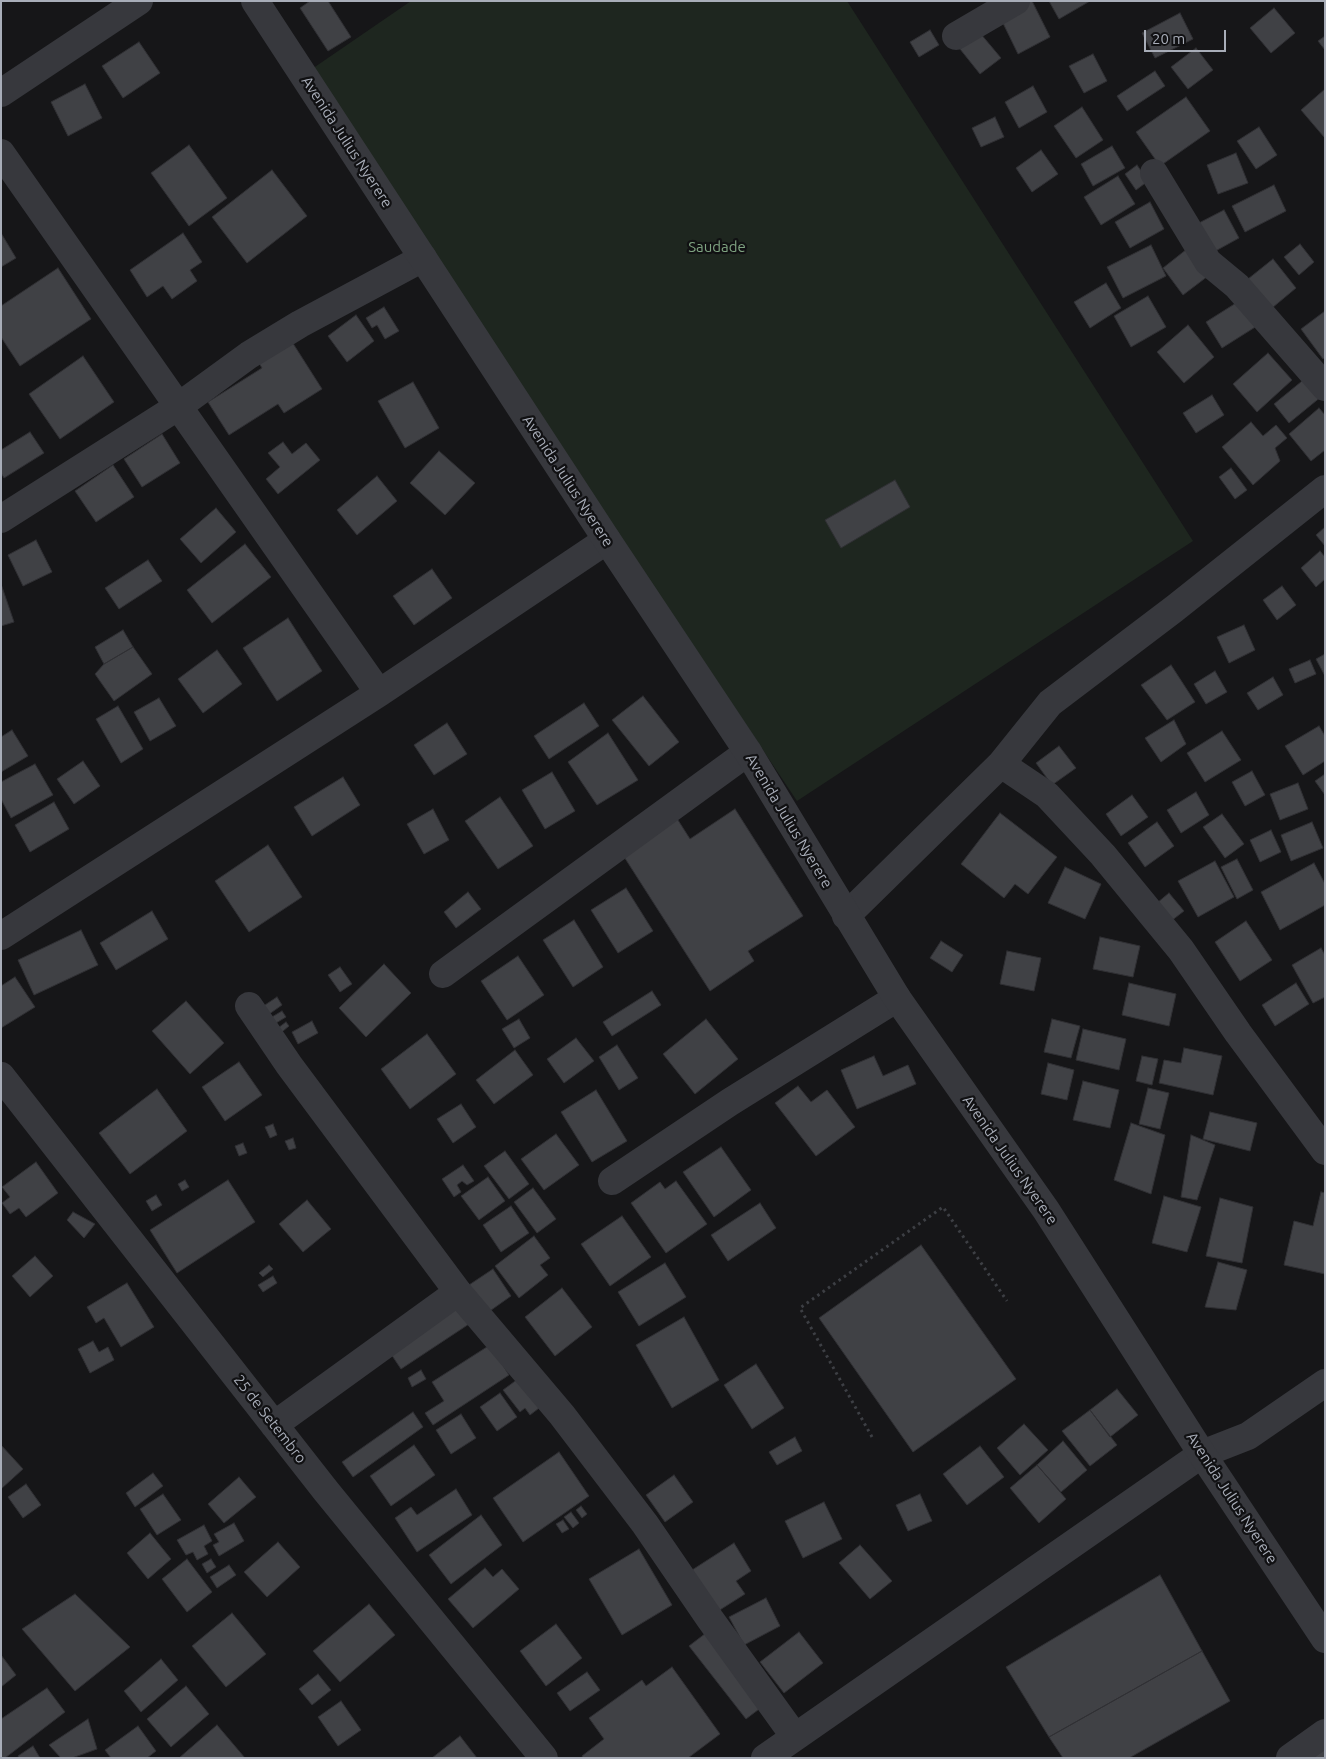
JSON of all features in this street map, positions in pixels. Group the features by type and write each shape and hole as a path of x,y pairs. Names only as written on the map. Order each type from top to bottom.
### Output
{"street":[{"path":"1,93 139,1"},
{"name":"Avenida Julius Nyerere","path":"254,1 748,752 897,998 1046,1210 1202,1454 1325,1639"},
{"path":"956,36 1016,1"},
{"path":"1,153 378,694"},
{"path":"1154,173 1208,262 1237,286 1325,387"},
{"path":"1,519 179,406 249,355 300,324 423,258"},
{"path":"846,916 1001,764 1050,703 1174,609 1325,489"},
{"path":"1,936 378,694 607,540"},
{"path":"443,974 748,752"},
{"path":"1001,764 1046,795 1103,855 1181,950 1238,1033 1325,1151"},
{"path":"612,1181 730,1102 897,998"},
{"path":"249,1006 289,1065 458,1292 574,1430 645,1524 710,1619 796,1737"},
{"name":"25 de Setembro","path":"1,1076 326,1491 544,1758"},
{"path":"274,1425 458,1292"},
{"path":"765,1758 1202,1454 1248,1436 1325,1383"},
{"path":"1290,1758 1325,1733"}],"path":[{"path":"872,1437 800,1308 944,1207 1007,1301"}],"green space":[{"name":"Saudade","path":"411,1 847,1 1193,541 797,801 309,71"}],"building":[{"path":"310,1 328,1 351,37 328,51 300,8"},
{"path":"1032,1 1050,37 1018,54 1000,17"},
{"path":"1049,1 1090,1 1059,19"},
{"path":"1274,8 1295,33 1271,53 1250,28"},
{"path":"1180,13 1193,39 1155,58 1142,33"},
{"path":"930,30 939,45 919,57 910,42"},
{"path":"980,33 1001,58 980,74 960,49"},
{"path":"1325,36 1325,50 1318,41"},
{"path":"139,42 160,73 123,98 102,66"},
{"path":"1196,48 1213,70 1188,89 1171,67"},
{"path":"1093,54 1107,81 1084,93 1069,66"},
{"path":"1155,71 1165,86 1127,111 1117,96"},
{"path":"85,84 102,118 68,136 51,102"},
{"path":"1033,86 1047,112 1019,128 1005,102"},
{"path":"1325,89 1325,136 1324,137 1301,110"},
{"path":"1186,97 1210,131 1160,166 1136,132"},
{"path":"1082,107 1103,140 1076,158 1054,126"},
{"path":"995,117 1004,137 981,147 972,128"},
{"path":"1259,127 1277,155 1256,169 1237,141"},
{"path":"189,145 227,198 189,226 151,173"},
{"path":"1112,146 1125,168 1093,186 1081,164"},
{"path":"1041,150 1058,174 1032,192 1016,168"},
{"path":"1236,153 1248,183 1218,194 1207,165"},
{"path":"1137,165 1148,181 1136,190 1125,174"},
{"path":"272,170 307,216 247,263 212,217"},
{"path":"1118,176 1135,204 1101,225 1084,197"},
{"path":"1274,185 1286,211 1245,232 1232,206"},
{"path":"1150,202 1164,229 1130,248 1115,222"},
{"path":"1224,210 1239,238 1210,254 1195,225"},
{"path":"1,233 16,258 1,267"},
{"path":"183,233 202,262 190,270 197,281 172,299 163,286 147,297 130,270"},
{"path":"1300,244 1314,262 1299,275 1284,257"},
{"path":"1151,245 1166,276 1123,298 1107,267"},
{"path":"1187,249 1208,276 1183,295 1163,268"},
{"path":"1273,259 1296,288 1272,308 1248,279"},
{"path":"58,268 91,319 20,366 1,337 1,306"},
{"path":"1106,283 1121,308 1090,328 1074,302"},
{"path":"1148,296 1166,327 1131,347 1114,316"},
{"path":"1244,298 1260,324 1222,348 1206,322"},
{"path":"384,307 399,331 385,339 377,325 372,328 366,318"},
{"path":"1325,311 1325,357 1323,359 1301,329"},
{"path":"356,315 374,341 347,362 328,336"},
{"path":"1188,325 1214,357 1184,383 1157,352"},
{"path":"287,334 322,389 284,413 278,404 229,435 208,402 262,368 254,355"},
{"path":"1268,353 1292,380 1257,412 1233,384"},
{"path":"83,356 114,402 60,439 29,394"},
{"path":"1307,377 1322,396 1289,423 1274,404"},
{"path":"413,382 439,428 405,448 378,401"},
{"path":"1212,395 1224,415 1196,433 1183,413"},
{"path":"1319,408 1325,415 1325,450 1311,461 1289,434"},
{"path":"1251,422 1263,436 1276,425 1287,438 1275,448 1280,461 1253,485 1222,447"},
{"path":"30,432 44,453 4,478 1,473 1,450"},
{"path":"162,434 180,463 142,487 124,459"},
{"path":"283,442 292,454 306,443 320,460 278,494 266,479 280,467 268,453"},
{"path":"439,451 475,483 445,515 410,483"},
{"path":"113,465 134,497 96,522 75,491"},
{"path":"1231,468 1247,490 1235,499 1219,477"},
{"path":"377,476 397,501 357,535 337,510"},
{"path":"895,480 910,507 841,548 825,520"},
{"path":"216,508 236,532 201,563 180,539"},
{"path":"1325,527 1325,546 1316,535"},
{"path":"36,540 52,572 23,586 8,555"},
{"path":"245,544 271,577 212,623 187,590"},
{"path":"1320,551 1325,557 1325,579 1316,587 1301,568"},
{"path":"148,560 162,581 119,609 105,588"},
{"path":"432,569 452,598 414,625 393,596"},
{"path":"1,584 14,622 1,626"},
{"path":"1282,586 1296,605 1277,620 1263,600"},
{"path":"288,618 322,671 277,701 243,648"},
{"path":"1244,625 1255,650 1229,663 1217,637"},
{"path":"123,630 133,647 104,664 95,647"},
{"path":"133,647 152,674 114,701 95,674 104,664"},
{"path":"217,650 242,684 203,713 178,679"},
{"path":"1325,654 1325,676 1316,659"},
{"path":"1310,660 1316,674 1295,683 1289,669"},
{"path":"1171,665 1195,702 1167,720 1141,685"},
{"path":"1215,671 1227,692 1206,704 1194,684"},
{"path":"1273,677 1283,695 1258,710 1247,693"},
{"path":"643,696 679,742 649,766 612,720"},
{"path":"159,698 176,726 150,741 134,712"},
{"path":"584,703 599,726 549,759 534,736"},
{"path":"118,706 143,749 121,763 96,719"},
{"path":"1174,720 1186,744 1161,762 1145,738"},
{"path":"447,723 467,754 434,775 414,745"},
{"path":"1319,726 1325,736 1325,761 1303,775 1285,746"},
{"path":"12,730 28,756 1,772 1,737"},
{"path":"1222,731 1241,760 1205,782 1187,753"},
{"path":"608,733 638,780 597,805 568,762"},
{"path":"1059,746 1076,768 1052,785 1036,763"},
{"path":"83,761 100,786 74,804 57,779"},
{"path":"35,764 53,795 11,818 1,799 1,782"},
{"path":"1252,771 1265,795 1245,806 1232,782"},
{"path":"552,772 575,811 545,829 522,790"},
{"path":"1325,774 1325,795 1315,781"},
{"path":"343,777 360,805 312,836 294,807"},
{"path":"1298,783 1308,809 1280,820 1270,794"},
{"path":"1196,792 1209,815 1181,833 1167,810"},
{"path":"1132,795 1148,817 1121,836 1106,814"},
{"path":"500,797 533,846 498,869 465,821"},
{"path":"54,802 69,829 30,852 15,825"},
{"path":"433,809 449,840 424,854 407,824"},
{"path":"735,809 803,916 748,951 754,961 710,991 621,852 676,817 690,839"},
{"path":"1000,813 1057,857 1028,894 1015,884 1004,898 961,864"},
{"path":"1222,814 1244,844 1225,858 1203,827"},
{"path":"1157,822 1174,846 1145,867 1128,843"},
{"path":"1312,822 1323,848 1291,861 1281,835"},
{"path":"1271,830 1281,852 1260,862 1250,840"},
{"path":"268,845 302,897 249,932 215,881"},
{"path":"1237,859 1253,890 1237,899 1221,867"},
{"path":"1215,861 1234,897 1198,917 1178,881"},
{"path":"1314,863 1325,884 1325,905 1280,930 1261,892"},
{"path":"1065,867 1101,884 1085,919 1048,903"},
{"path":"626,888 653,931 618,953 591,910"},
{"path":"468,892 481,909 456,928 444,912"},
{"path":"1169,893 1184,911 1171,921 1157,903"},
{"path":"152,911 168,939 116,970 100,943"},
{"path":"574,920 603,967 573,987 543,940"},
{"path":"1246,921 1272,960 1240,981 1215,942"},
{"path":"81,930 98,965 34,995 18,960"},
{"path":"1100,937 1140,946 1133,977 1093,969"},
{"path":"941,941 963,955 952,972 930,958"},
{"path":"1321,948 1325,955 1325,997 1313,1003 1292,965"},
{"path":"1007,951 1041,958 1034,991 1000,984"},
{"path":"518,956 544,995 507,1020 481,981"},
{"path":"384,964 411,993 366,1037 339,1008"},
{"path":"340,967 352,984 340,992 328,975"},
{"path":"15,977 35,1007 1,1028 1,986"},
{"path":"1129,983 1176,994 1169,1026 1122,1015"},
{"path":"1296,983 1309,1004 1275,1026 1262,1005"},
{"path":"652,991 661,1005 612,1036 603,1022"},
{"path":"277,997 282,1005 265,1017 259,1009"},
{"path":"186,1001 224,1043 190,1074 152,1031"},
{"path":"282,1011 286,1017 271,1026 267,1020"},
{"path":"519,1019 530,1038 514,1048 502,1029"},
{"path":"706,1019 738,1059 695,1094 663,1054"},
{"path":"1052,1019 1080,1026 1071,1058 1044,1052"},
{"path":"312,1021 318,1033 298,1044 292,1032"},
{"path":"286,1022 289,1026 277,1036 274,1031"},
{"path":"1083,1029 1126,1039 1119,1070 1076,1060"},
{"path":"427,1034 456,1074 410,1109 381,1069"},
{"path":"576,1038 594,1061 564,1083 547,1059"},
{"path":"617,1045 638,1078 619,1090 599,1057"},
{"path":"1184,1048 1222,1056 1213,1095 1159,1083 1164,1060 1181,1063"},
{"path":"515,1050 533,1075 494,1104 476,1080"},
{"path":"874,1056 883,1076 908,1065 916,1084 857,1109 841,1070"},
{"path":"1142,1056 1158,1059 1152,1085 1136,1081"},
{"path":"239,1062 262,1095 225,1121 202,1087"},
{"path":"1048,1063 1074,1070 1067,1100 1041,1094"},
{"path":"1083,1081 1119,1090 1110,1128 1073,1120"},
{"path":"798,1086 811,1102 827,1090 855,1127 816,1156 775,1103"},
{"path":"1148,1088 1169,1093 1160,1129 1139,1124"},
{"path":"157,1089 187,1131 130,1174 99,1133"},
{"path":"596,1090 627,1141 592,1162 561,1112"},
{"path":"461,1104 476,1127 453,1143 437,1119"},
{"path":"1210,1112 1257,1123 1250,1151 1203,1139"},
{"path":"1131,1123 1165,1135 1151,1194 1114,1180"},
{"path":"273,1124 277,1135 270,1138 265,1127"},
{"path":"556,1134 579,1165 544,1190 521,1159"},
{"path":"1191,1135 1215,1145 1197,1200 1181,1197"},
{"path":"293,1138 296,1148 289,1150 285,1141"},
{"path":"243,1143 247,1153 239,1156 235,1146"},
{"path":"721,1147 751,1190 714,1217 683,1172"},
{"path":"505,1151 529,1184 509,1199 484,1166"},
{"path":"36,1162 58,1193 26,1217 19,1208 10,1214 2,1203 10,1197 2,1187"},
{"path":"463,1165 474,1181 467,1185 462,1181 457,1185 461,1192 454,1197 442,1179"},
{"path":"488,1177 505,1201 479,1220 461,1196"},
{"path":"185,1180 189,1187 182,1191 178,1184"},
{"path":"228,1180 255,1222 177,1273 150,1230"},
{"path":"676,1181 707,1224 666,1253 631,1203 660,1182 665,1189"},
{"path":"533,1188 556,1219 537,1233 514,1202"},
{"path":"1321,1192 1325,1193 1325,1274 1284,1265 1294,1221 1313,1226"},
{"path":"156,1195 162,1205 152,1211 146,1201"},
{"path":"1164,1196 1201,1207 1187,1252 1152,1243"},
{"path":"1220,1198 1253,1207 1242,1263 1206,1256"},
{"path":"307,1200 331,1229 303,1252 279,1224"},
{"path":"760,1203 776,1228 728,1261 711,1235"},
{"path":"511,1206 529,1233 501,1252 483,1225"},
{"path":"73,1212 95,1224 84,1238 67,1220"},
{"path":"622,1216 651,1257 610,1286 581,1244"},
{"path":"534,1236 550,1258 540,1265 548,1275 519,1298 495,1266"},
{"path":"921,1245 1016,1379 913,1452 819,1318"},
{"path":"35,1256 53,1276 30,1297 12,1276"},
{"path":"1218,1262 1247,1270 1236,1310 1205,1307"},
{"path":"665,1263 686,1297 639,1326 618,1292"},
{"path":"269,1265 273,1269 263,1277 259,1273"},
{"path":"493,1269 511,1296 487,1313 469,1285"},
{"path":"273,1276 277,1283 263,1292 258,1285"},
{"path":"127,1283 154,1327 121,1347 104,1318 96,1323 87,1307"},
{"path":"562,1288 592,1327 555,1356 525,1317"},
{"path":"455,1302 469,1324 401,1369 387,1348"},
{"path":"684,1317 719,1380 672,1408 636,1345"},
{"path":"93,1341 99,1352 108,1347 114,1360 90,1373 78,1349"},
{"path":"490,1345 509,1375 433,1425 425,1413 444,1401 432,1382"},
{"path":"756,1364 784,1408 752,1429 724,1385"},
{"path":"421,1370 426,1379 412,1387 408,1378"},
{"path":"522,1376 543,1405 530,1415 525,1408 520,1412 503,1390"},
{"path":"1117,1389 1138,1415 1110,1437 1090,1410"},
{"path":"500,1393 517,1417 497,1431 480,1407"},
{"path":"1090,1410 1117,1445 1090,1466 1062,1431"},
{"path":"413,1412 423,1427 353,1477 342,1462"},
{"path":"461,1414 476,1438 451,1454 436,1430"},
{"path":"1024,1424 1048,1450 1020,1475 997,1448"},
{"path":"795,1437 802,1451 777,1465 769,1452"},
{"path":"1063,1441 1087,1470 1061,1492 1037,1465"},
{"path":"1,1445 23,1469 1,1489"},
{"path":"414,1445 435,1475 391,1506 370,1476"},
{"path":"980,1446 1004,1477 967,1505 943,1474"},
{"path":"559,1452 589,1496 523,1542 493,1498"},
{"path":"1037,1465 1066,1499 1039,1523 1010,1488"},
{"path":"153,1473 163,1486 135,1507 126,1493"},
{"path":"674,1475 693,1502 665,1522 646,1495"},
{"path":"239,1477 256,1497 224,1523 208,1504"},
{"path":"26,1484 41,1505 23,1518 8,1497"},
{"path":"456,1489 472,1515 417,1552 395,1518 411,1507 417,1515"},
{"path":"163,1494 181,1520 157,1535 140,1509"},
{"path":"920,1494 932,1521 908,1531 896,1505"},
{"path":"824,1502 842,1539 803,1558 785,1521"},
{"path":"581,1506 587,1514 582,1518 576,1510"},
{"path":"571,1512 579,1523 573,1528 564,1517"},
{"path":"481,1515 502,1545 451,1584 429,1555"},
{"path":"563,1520 569,1529 562,1533 556,1524"},
{"path":"234,1523 244,1541 219,1556 213,1545 219,1542 214,1534"},
{"path":"204,1525 212,1541 204,1546 208,1554 197,1560 193,1552 186,1555 177,1540"},
{"path":"150,1533 171,1559 148,1579 127,1553"},
{"path":"278,1542 300,1567 267,1597 244,1572"},
{"path":"734,1543 751,1571 736,1581 745,1594 715,1613 689,1572"},
{"path":"860,1545 892,1581 870,1599 839,1563"},
{"path":"639,1549 672,1605 622,1635 589,1579"},
{"path":"187,1559 212,1592 187,1612 162,1579"},
{"path":"211,1559 216,1567 207,1573 202,1564"},
{"path":"229,1565 236,1575 217,1588 210,1577"},
{"path":"485,1568 493,1577 502,1569 519,1589 473,1628 448,1599"},
{"path":"1160,1575 1202,1651 1049,1737 1006,1667"},
{"path":"75,1594 130,1647 75,1691 22,1629"},
{"path":"766,1598 780,1626 744,1645 729,1617"},
{"path":"369,1604 395,1635 340,1682 313,1651"},
{"path":"232,1613 266,1654 226,1687 192,1646"},
{"path":"556,1624 582,1658 546,1686 520,1651"},
{"path":"710,1630 767,1703 746,1719 689,1646"},
{"path":"799,1632 823,1663 784,1693 760,1662"},
{"path":"1202,1651 1230,1701 1129,1758 1063,1758 1049,1737"},
{"path":"1,1655 16,1675 1,1687"},
{"path":"161,1659 178,1680 141,1712 124,1691"},
{"path":"672,1667 720,1734 688,1758 583,1758 582,1756 604,1739 589,1718 642,1680 646,1686"},
{"path":"587,1672 600,1690 570,1711 557,1693"},
{"path":"318,1674 331,1690 312,1705 299,1689"},
{"path":"186,1686 209,1714 171,1747 147,1719"},
{"path":"47,1688 65,1712 5,1758 1,1758 1,1719"},
{"path":"341,1701 361,1730 338,1746 318,1717"},
{"path":"88,1719 97,1749 72,1758 61,1758 49,1745"},
{"path":"217,1725 245,1758 179,1758"},
{"path":"138,1726 156,1751 147,1758 111,1758 105,1750"},
{"path":"460,1736 477,1758 432,1758"},
{"path":"33,1746 40,1758 19,1758 18,1756"},
{"path":"1325,1749 1325,1758 1312,1758"}]}
